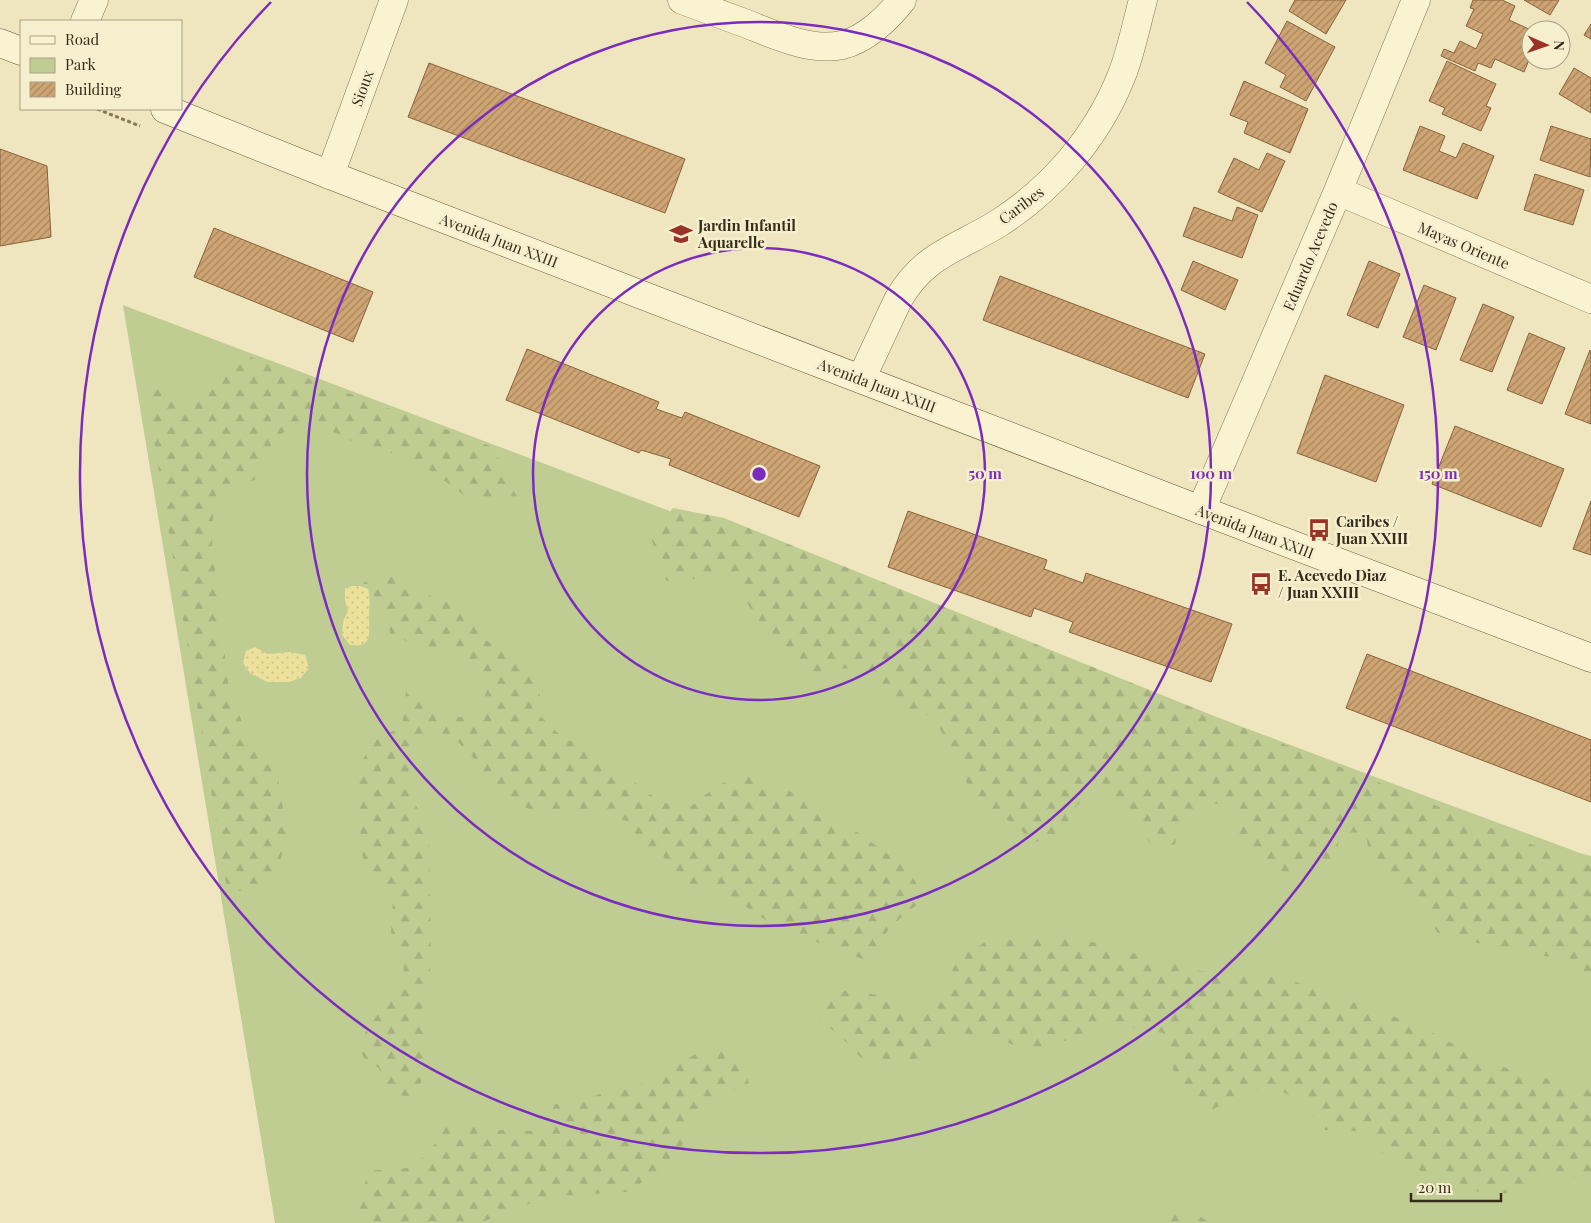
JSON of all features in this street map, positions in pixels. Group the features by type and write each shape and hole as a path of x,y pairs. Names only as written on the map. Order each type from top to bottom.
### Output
{"street":[{"path":"85,20 94,0"},
{"name":"Sioux","path":"330,175 394,0"},
{"path":"682,0 809,46 842,45 867,34 890,15 902,0"},
{"name":"Caribes","path":"861,379 898,300 920,270 938,255 994,226 1029,202 1046,187 1078,152 1103,114 1122,75 1143,0"},
{"name":"Eduardo Acevedo","path":"1201,510 1338,191 1416,0"},
{"path":"0,43 20,52"},
{"name":"Avenida Juan XXIII","path":"167,110 330,175 1591,658"},
{"name":"Mayas Oriente","path":"1338,191 1590,297"}],"green space":[{"path":"123,305 1439,801 1591,856 1591,1223 275,1223"},
{"path":"237,352 493,447 518,499 473,502 418,461 353,442 311,420 274,437 262,476 236,489 213,515 212,545 229,690 253,749 276,765 287,833 279,867 262,885 228,894 145,386 185,397 220,387"},
{"path":"673,508 724,518 1563,857 1591,864 1591,974 1561,959 1482,944 1438,933 1409,893 1371,868 1366,833 1340,832 1336,859 1284,873 1238,845 1237,805 1198,803 1174,845 1150,844 1138,825 1098,783 1076,807 1059,843 1029,841 1018,825 979,807 934,717 911,710 858,667 814,672 763,626 728,576 666,580 650,535"},
{"path":"388,574 412,590 467,607 487,641 532,669 540,692 540,716 564,739 583,744 608,760 649,794 684,812 714,788 743,771 818,804 907,868 925,898 890,927 868,961 776,927 727,894 671,880 664,857 643,845 627,821 582,809 529,809 502,796 471,755 457,741 435,737 420,743 409,765 409,790 429,834 431,958 428,996 428,1056 417,1097 387,1094 379,1068 368,1062 358,1050 368,1026 402,987 405,951 391,932 393,898 383,885 364,872 357,797 360,764 376,738 402,727 406,692 439,715 460,717 479,709 490,684 476,663 448,649 422,648 390,634 388,612 363,583"},
{"path":"1074,937 1201,971 1285,978 1420,1026 1488,1063 1591,1090 1591,1189 1583,1180 1549,1170 1524,1194 1479,1192 1388,1159 1359,1131 1324,1130 1305,1104 1274,1087 1244,1092 1208,1112 1175,1076 1163,1033 1108,1023 1065,1041 1025,1050 990,1035 948,1039 915,1064 861,1058 820,1019 825,1001 849,989 877,995 918,1013 940,994 958,959 987,941"},
{"path":"737,1047 749,1083 725,1095 694,1122 674,1162 627,1192 555,1196 515,1208 480,1223 357,1223 355,1214 369,1171 400,1169 415,1164 434,1145 448,1125 498,1130 541,1131 555,1104 573,1105 599,1094 652,1081 697,1053"},
{"path":"1158,1213 1199,1216 1211,1223 1155,1223"}],"sand":[{"path":"352,586 368,589 369,596 369,634 366,642 357,645 350,645 342,635 343,621 348,611 345,600 345,588"},
{"path":"255,647 267,654 291,652 305,655 309,668 301,678 289,682 267,682 250,673 243,663 246,651"}],"building":[{"path":"1295,0 1346,0 1326,34 1289,11"},
{"path":"1473,0 1502,0 1515,6 1509,20 1521,25 1521,70 1525,70 1524,72 1495,59 1491,68 1478,63 1475,71 1441,56 1444,49 1454,53 1460,41 1476,49 1483,34 1466,26 1474,9 1470,8"},
{"path":"1524,0 1559,0 1550,15"},
{"path":"1287,21 1335,47 1306,101 1280,87 1286,75 1265,63"},
{"path":"1591,24 1591,39 1584,35"},
{"path":"1447,61 1496,84 1486,106 1491,108 1481,131 1442,114 1445,108 1429,101"},
{"path":"429,63 685,159 665,213 408,117"},
{"path":"1574,68 1591,78 1591,113 1559,94"},
{"path":"1244,81 1308,109 1290,153 1244,133 1248,122 1230,115"},
{"path":"1420,126 1445,136 1439,151 1456,158 1463,143 1494,156 1477,199 1403,170"},
{"path":"1551,126 1591,139 1590,177 1540,160"},
{"path":"0,149 47,166 51,237 0,246"},
{"path":"1267,153 1285,161 1262,212 1218,192 1234,158 1259,170"},
{"path":"1535,174 1584,190 1573,225 1524,210"},
{"path":"1194,207 1232,221 1237,207 1258,215 1242,258 1183,236"},
{"path":"214,228 373,292 353,342 194,277"},
{"path":"1193,261 1238,280 1225,310 1181,290"},
{"path":"1369,261 1400,274 1378,328 1347,315"},
{"path":"1000,276 1205,354 1188,398 983,320"},
{"path":"1424,285 1456,298 1436,350 1403,337"},
{"path":"1483,304 1514,317 1492,372 1460,360"},
{"path":"1529,333 1565,348 1542,404 1507,390"},
{"path":"527,349 659,402 656,409 682,418 685,412 820,466 799,517 669,465 671,459 641,450 639,453 506,400"},
{"path":"1591,351 1591,424 1565,414"},
{"path":"1325,375 1404,405 1376,482 1297,453"},
{"path":"1455,426 1564,469 1541,527 1432,484"},
{"path":"1591,501 1591,555 1573,549"},
{"path":"908,511 1047,560 1044,569 1083,583 1086,573 1232,624 1211,682 1069,632 1073,622 1034,608 1031,617 888,567"},
{"path":"1367,654 1591,740 1591,802 1346,708"}],"place":[{"name":"Jardin Infantil Aquarelle","path":"681,234"},
{"name":"Caribes / Juan XXIII","path":"1319,530"},
{"name":"E. Acevedo Diaz / Juan XXIII","path":"1261,584"}]}
